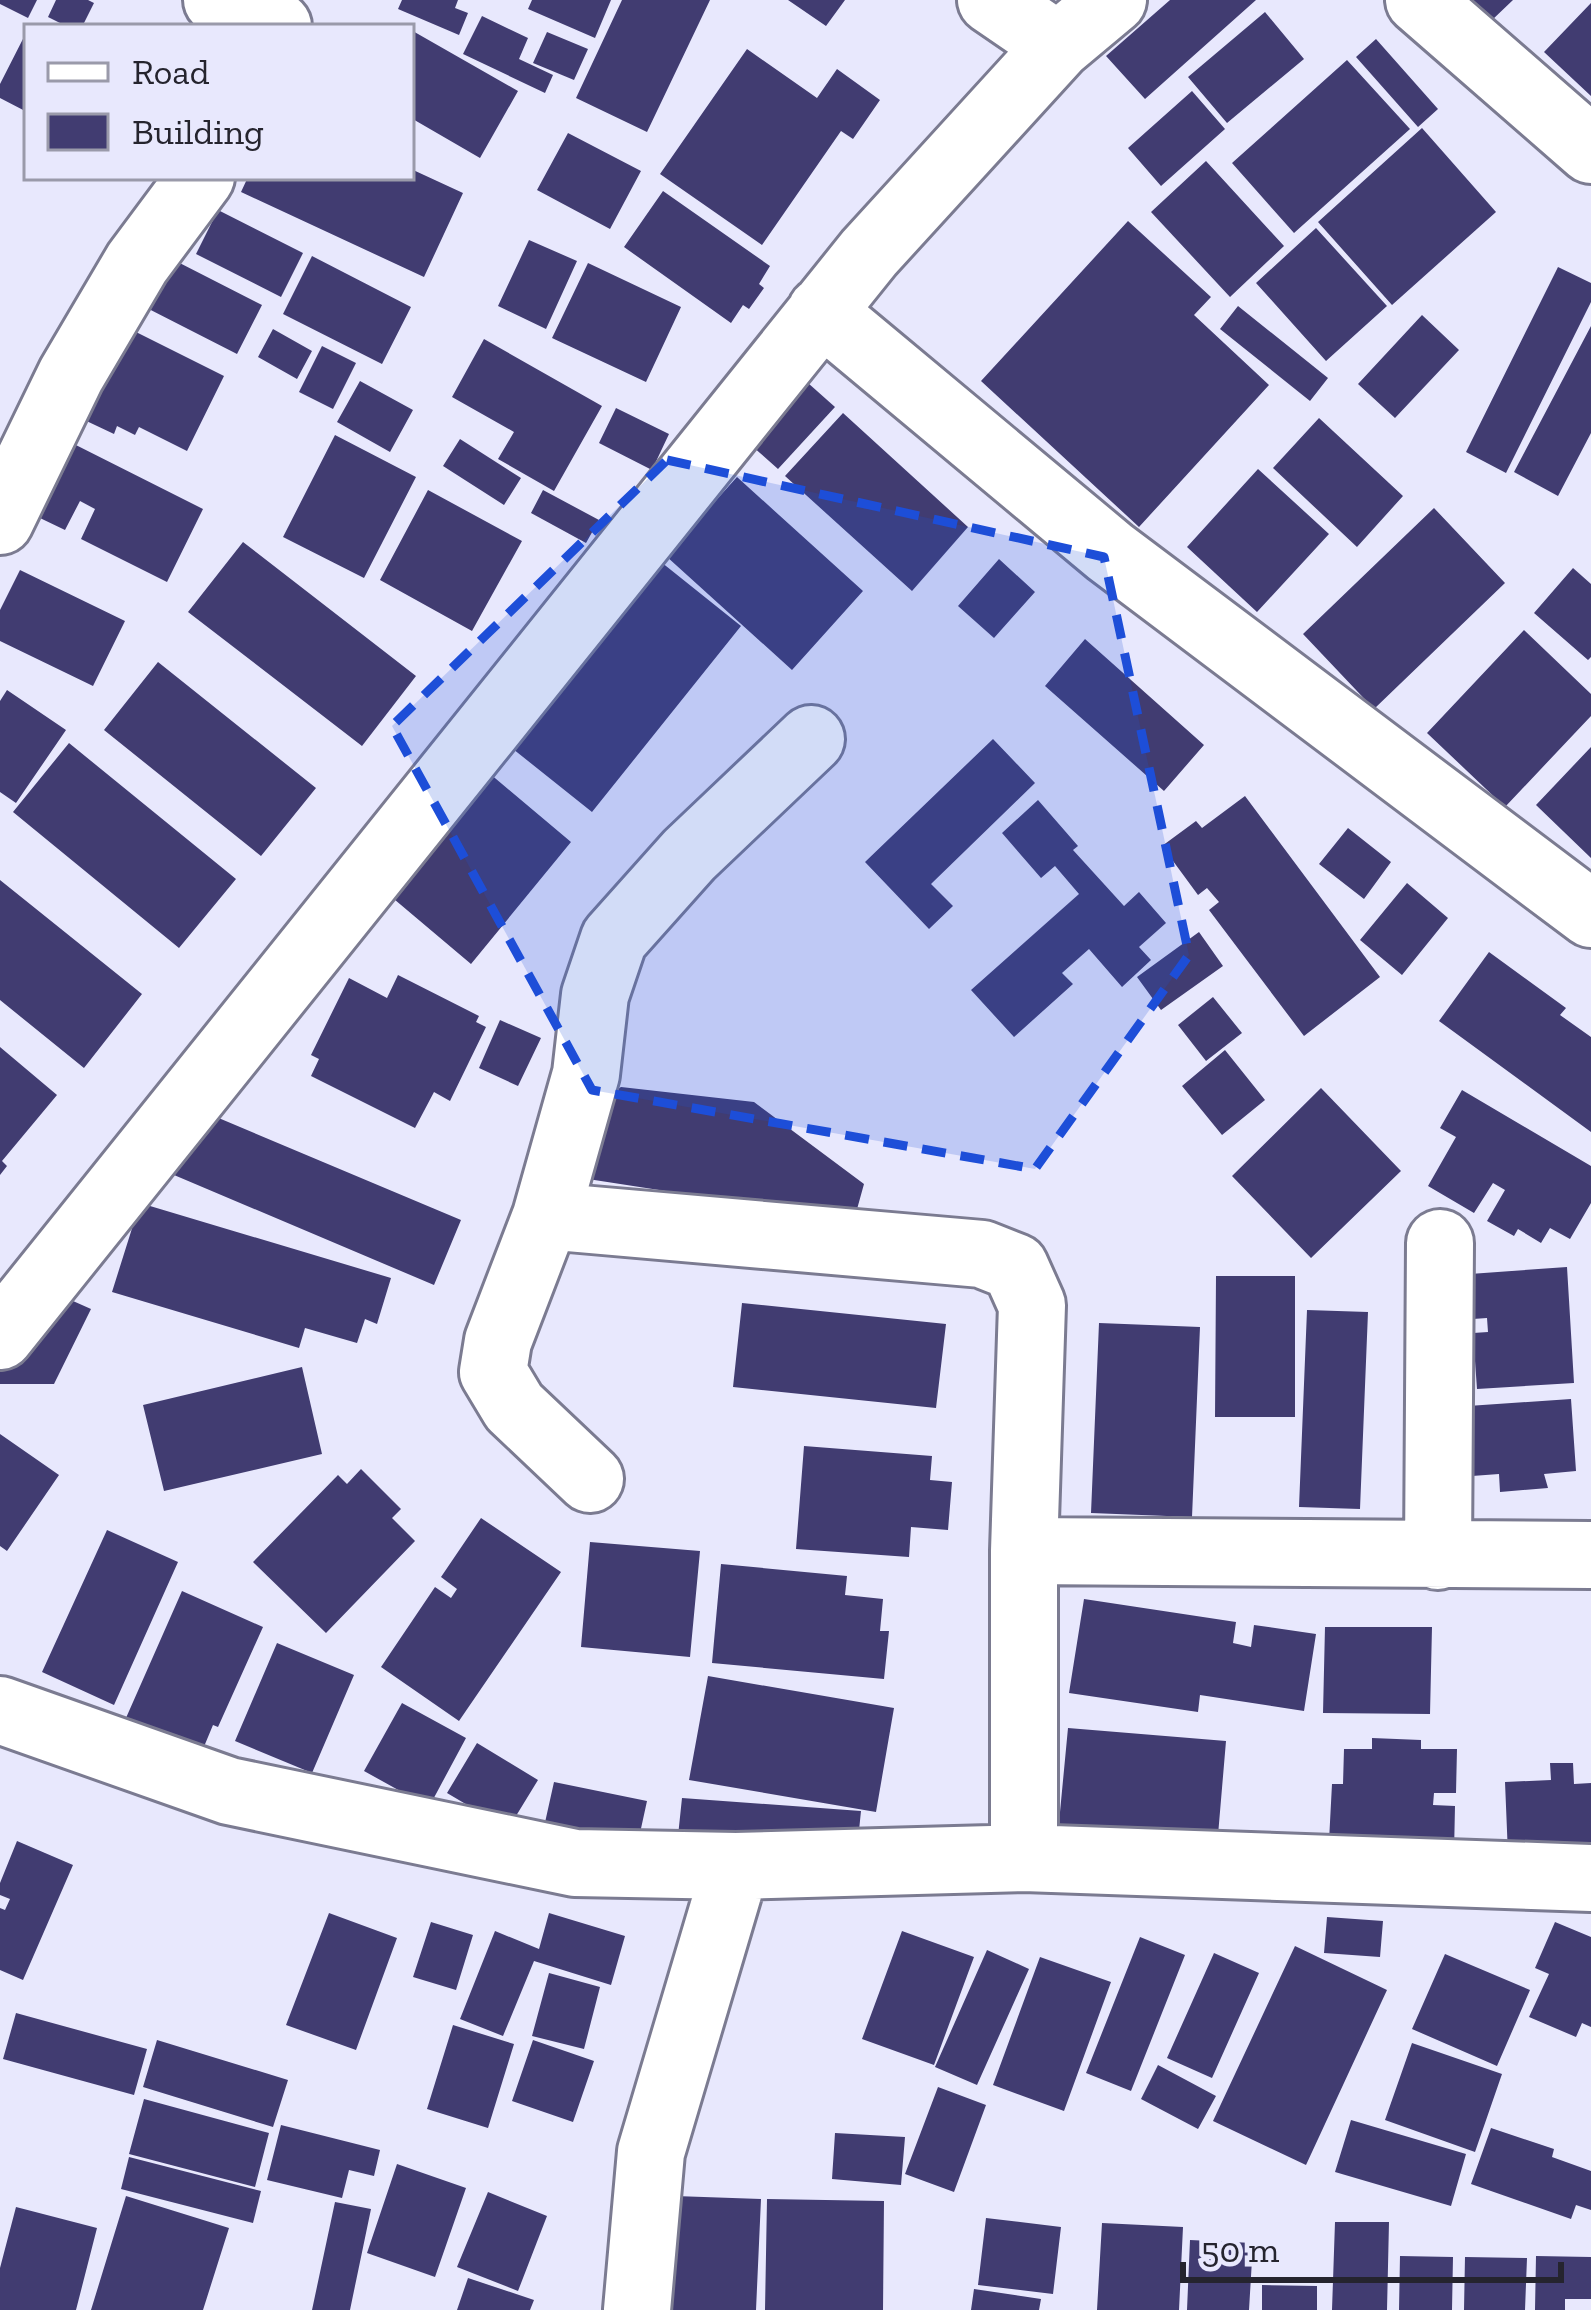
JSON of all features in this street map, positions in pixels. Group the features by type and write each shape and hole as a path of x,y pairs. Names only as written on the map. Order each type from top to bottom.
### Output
{"street":[{"path":"217,0 271,24"},
{"path":"991,0 1058,46"},
{"path":"0,1336 820,311 1058,46 1113,0"},
{"path":"1419,0 1591,150"},
{"path":"0,521 71,375 137,263 199,180"},
{"path":"820,311 1110,552 1591,914"},
{"path":"590,1479 514,1407 493,1372 498,1341 546,1216 586,1074 595,995 614,939 689,855 811,740"},
{"path":"546,1216 982,1254 1015,1267 1032,1306 1024,1551 1024,1858"},
{"path":"1438,1556 1440,1243"},
{"path":"1024,1551 1591,1555"},
{"path":"0,1710 229,1791 574,1863 736,1866 1024,1858 1591,1878"},
{"path":"637,2310 651,2152 736,1866"}],"highlighted area":[{"path":"667,460 1104,557 1189,955 1035,1169 592,1090 392,726"}],"building":[{"path":"0,0 37,0 28,18"},
{"path":"56,0 94,3 84,24 62,24 48,17"},
{"path":"402,0 458,0 455,8 468,13 459,35 398,9"},
{"path":"532,0 611,0 595,38 528,9"},
{"path":"622,0 710,0 647,132 576,98"},
{"path":"788,0 845,0 826,26"},
{"path":"1170,0 1256,0 1145,99 1106,56"},
{"path":"1471,0 1513,0 1491,21"},
{"path":"1591,3 1591,96 1544,52"},
{"path":"1265,12 1304,59 1227,123 1188,77"},
{"path":"482,16 528,38 519,59 553,75 545,93 463,54"},
{"path":"414,32 518,91 480,158 414,120"},
{"path":"547,32 588,49 574,80 533,63"},
{"path":"24,37 24,110 0,98 0,84"},
{"path":"1376,39 1438,109 1418,127 1356,57"},
{"path":"747,49 817,98 837,69 880,100 853,139 841,131 762,245 660,174"},
{"path":"1347,60 1410,129 1294,233 1232,163"},
{"path":"1192,91 1225,129 1161,186 1128,148"},
{"path":"1422,128 1496,212 1392,305 1318,222"},
{"path":"568,133 641,171 610,229 537,190"},
{"path":"1206,161 1284,246 1230,297 1151,212"},
{"path":"414,170 463,193 424,277 241,192 247,180 414,180"},
{"path":"663,191 770,266 759,284 764,288 749,309 743,305 731,323 624,247"},
{"path":"218,210 303,253 281,297 196,254"},
{"path":"1128,221 1211,297 1194,315 1269,385 1139,527 981,381"},
{"path":"1316,228 1387,306 1326,361 1256,283"},
{"path":"529,240 577,261 546,329 498,306"},
{"path":"164,255 262,305 237,354 139,304"},
{"path":"312,256 411,307 382,364 283,314"},
{"path":"588,263 681,307 646,382 552,338"},
{"path":"1558,267 1591,283 1591,302 1506,473 1466,452"},
{"path":"1238,306 1328,378 1310,401 1220,329"},
{"path":"1422,315 1459,350 1395,418 1358,384"},
{"path":"124,326 224,376 187,451 139,427 135,435 117,426 114,434 78,417"},
{"path":"1591,326 1591,433 1558,496 1514,472"},
{"path":"273,329 312,351 297,379 258,357"},
{"path":"484,339 602,406 554,491 498,459 514,432 452,397"},
{"path":"322,346 356,363 333,409 299,392"},
{"path":"360,381 413,410 390,452 337,422"},
{"path":"808,383 835,407 778,469 752,446"},
{"path":"616,408 669,434 652,470 599,443"},
{"path":"843,413 968,527 912,591 785,476"},
{"path":"1319,418 1403,496 1357,547 1273,468"},
{"path":"54,434 203,509 167,582 81,539 95,509 80,501 65,530 17,507"},
{"path":"335,435 416,477 364,578 283,537"},
{"path":"460,439 521,478 504,505 443,466"},
{"path":"1258,469 1329,534 1257,612 1187,547"},
{"path":"737,477 863,591 792,670 666,556"},
{"path":"428,490 522,541 472,631 380,580"},
{"path":"543,490 599,520 586,543 531,513"},
{"path":"1434,508 1505,583 1374,709 1303,634"},
{"path":"243,542 416,676 362,746 188,612"},
{"path":"656,558 741,626 592,812 508,745"},
{"path":"999,559 1035,592 994,638 958,606"},
{"path":"1573,568 1591,584 1588,660 1534,613"},
{"path":"20,570 125,621 93,686 0,641 0,610"},
{"path":"1524,630 1591,694 1591,716 1505,807 1427,733"},
{"path":"1085,639 1204,745 1164,791 1045,686"},
{"path":"158,662 316,788 261,856 104,730"},
{"path":"7,690 66,730 16,803 0,792 0,701"},
{"path":"993,739 1035,783 931,884 953,906 929,929 865,862"},
{"path":"69,743 236,879 179,948 13,812"},
{"path":"1591,747 1591,858 1536,805"},
{"path":"489,773 571,842 471,964 388,894"},
{"path":"1245,796 1380,977 1304,1036 1209,910 1219,902 1207,888 1198,895 1162,846 1196,821 1202,828"},
{"path":"1038,800 1078,846 1073,850 1124,906 1139,892 1166,923 1139,947 1151,960 1122,987 1089,949 1062,973 1073,984 1014,1037 971,990 1079,894 1055,866 1041,878 1002,833"},
{"path":"1348,828 1391,862 1364,899 1319,864"},
{"path":"0,880 142,994 84,1068 0,1000"},
{"path":"1407,883 1448,918 1402,975 1360,940"},
{"path":"1199,932 1223,966 1161,1010 1137,977"},
{"path":"1489,952 1566,1008 1560,1015 1591,1037 1591,1132 1439,1021"},
{"path":"398,975 479,1016 476,1022 486,1027 450,1101 434,1092 415,1128 311,1076 319,1059 311,1055 349,978 387,998"},
{"path":"1213,997 1242,1033 1206,1061 1178,1025"},
{"path":"500,1020 541,1038 518,1086 479,1068"},
{"path":"0,1047 57,1095 2,1161 7,1166 0,1175"},
{"path":"1225,1050 1265,1100 1222,1135 1182,1086"},
{"path":"621,1087 754,1102 864,1184 854,1220 575,1177 584,1110"},
{"path":"1321,1088 1401,1171 1311,1258 1232,1176"},
{"path":"1462,1090 1591,1166 1591,1203 1570,1239 1550,1228 1541,1243 1518,1229 1514,1236 1487,1221 1505,1190 1493,1183 1474,1213 1428,1186 1456,1137 1440,1128"},
{"path":"202,1111 461,1220 434,1285 174,1175"},
{"path":"140,1203 391,1278 377,1324 365,1319 357,1343 305,1328 299,1348 112,1292"},
{"path":"1567,1267 1574,1383 1477,1389 1473,1333 1488,1332 1487,1318 1473,1319 1470,1274"},
{"path":"1216,1276 1295,1276 1295,1417 1215,1417"},
{"path":"55,1293 91,1309 54,1384 0,1384 0,1355"},
{"path":"742,1303 946,1324 936,1408 733,1387"},
{"path":"1307,1310 1368,1312 1360,1509 1299,1507"},
{"path":"1099,1323 1200,1327 1192,1517 1091,1513"},
{"path":"302,1367 322,1454 164,1491 143,1405"},
{"path":"1571,1399 1576,1471 1544,1474 1548,1488 1500,1492 1499,1474 1472,1476 1468,1406"},
{"path":"0,1434 59,1475 7,1551 0,1546"},
{"path":"804,1446 932,1456 930,1480 952,1482 948,1530 911,1527 909,1557 796,1549"},
{"path":"361,1469 401,1509 392,1518 415,1541 326,1633 253,1562 338,1475 347,1484"},
{"path":"481,1518 561,1572 459,1721 381,1667 435,1587 451,1598 457,1589 441,1577"},
{"path":"107,1530 178,1562 114,1705 42,1672"},
{"path":"590,1542 700,1551 690,1657 581,1647"},
{"path":"721,1564 847,1576 845,1595 883,1599 880,1631 889,1631 884,1679 712,1663"},
{"path":"182,1591 263,1627 198,1761 122,1727"},
{"path":"1084,1599 1236,1622 1233,1643 1251,1647 1254,1625 1316,1634 1304,1711 1200,1695 1198,1712 1069,1693"},
{"path":"1325,1627 1432,1627 1430,1714 1323,1713"},
{"path":"277,1643 354,1675 312,1773 235,1741"},
{"path":"708,1676 894,1708 876,1812 689,1780"},
{"path":"402,1703 466,1738 429,1807 364,1771"},
{"path":"1068,1728 1226,1741 1217,1847 1058,1833"},
{"path":"1372,1738 1421,1740 1421,1749 1457,1749 1456,1793 1434,1793 1433,1805 1455,1806 1454,1853 1329,1841 1332,1784 1343,1784 1344,1749 1372,1749"},
{"path":"477,1743 538,1780 508,1829 447,1793"},
{"path":"1550,1763 1573,1763 1574,1784 1591,1783 1591,1852 1508,1855 1505,1782 1551,1780"},
{"path":"554,1782 647,1801 635,1856 542,1836"},
{"path":"682,1798 861,1811 857,1850 678,1836"},
{"path":"17,1841 73,1865 23,1980 0,1970 0,1908 5,1910 10,1899 0,1895 0,1883"},
{"path":"329,1913 397,1938 356,2050 286,2025"},
{"path":"549,1913 625,1936 611,1985 534,1961 503,2036 460,2019 495,1931 539,1949"},
{"path":"1327,1917 1383,1921 1380,1957 1324,1953"},
{"path":"431,1922 473,1935 456,1990 413,1977"},
{"path":"1555,1922 1591,1937 1591,2027 1582,2023 1576,2037 1529,2017 1549,1974 1535,1968"},
{"path":"902,1931 974,1957 934,2065 862,2039"},
{"path":"1140,1937 1185,1955 1131,2091 1086,2073"},
{"path":"1295,1946 1387,1990 1306,2165 1213,2121"},
{"path":"987,1950 1029,1969 977,2085 935,2067"},
{"path":"1214,1953 1259,1973 1212,2078 1167,2058"},
{"path":"1445,1954 1530,1990 1497,2066 1412,2029"},
{"path":"1040,1957 1111,1982 1064,2111 993,2085"},
{"path":"549,1973 600,1987 584,2049 532,2036"},
{"path":"16,2013 147,2049 134,2095 3,2059"},
{"path":"453,2025 514,2044 488,2128 427,2109"},
{"path":"157,2040 288,2080 273,2127 143,2087"},
{"path":"533,2040 594,2061 573,2122 512,2101"},
{"path":"1412,2043 1502,2074 1475,2152 1385,2120"},
{"path":"1158,2065 1216,2096 1198,2129 1141,2099"},
{"path":"938,2087 986,2105 954,2192 905,2174"},
{"path":"144,2099 269,2133 255,2187 129,2154"},
{"path":"1351,2120 1466,2154 1451,2206 1335,2172"},
{"path":"281,2125 380,2150 374,2176 349,2170 342,2198 267,2180"},
{"path":"1491,2128 1554,2149 1552,2157 1591,2171 1591,2210 1576,2205 1571,2219 1471,2184"},
{"path":"835,2133 905,2137 901,2185 832,2179"},
{"path":"129,2157 261,2191 253,2223 121,2189"},
{"path":"397,2164 466,2188 435,2277 367,2253"},
{"path":"488,2192 547,2216 518,2291 457,2267"},
{"path":"126,2196 229,2228 203,2310 91,2310"},
{"path":"675,2196 761,2199 756,2310 654,2310"},
{"path":"767,2199 884,2201 883,2310 765,2310"},
{"path":"335,2202 371,2209 350,2310 312,2310"},
{"path":"16,2207 97,2228 76,2310 0,2310 0,2268"},
{"path":"986,2218 1061,2227 1053,2294 978,2285"},
{"path":"1335,2222 1389,2222 1387,2310 1332,2310"},
{"path":"1102,2223 1183,2227 1179,2310 1097,2310"},
{"path":"1190,2240 1253,2243 1249,2310 1187,2310"},
{"path":"1400,2256 1453,2257 1452,2310 1399,2310"},
{"path":"1536,2256 1591,2257 1591,2299 1565,2299 1565,2310 1535,2310"},
{"path":"1465,2257 1527,2258 1525,2310 1464,2310"},
{"path":"468,2278 534,2300 530,2310 457,2310"},
{"path":"1262,2285 1317,2286 1317,2310 1262,2310"},
{"path":"974,2289 1041,2299 1039,2310 971,2310"}]}
